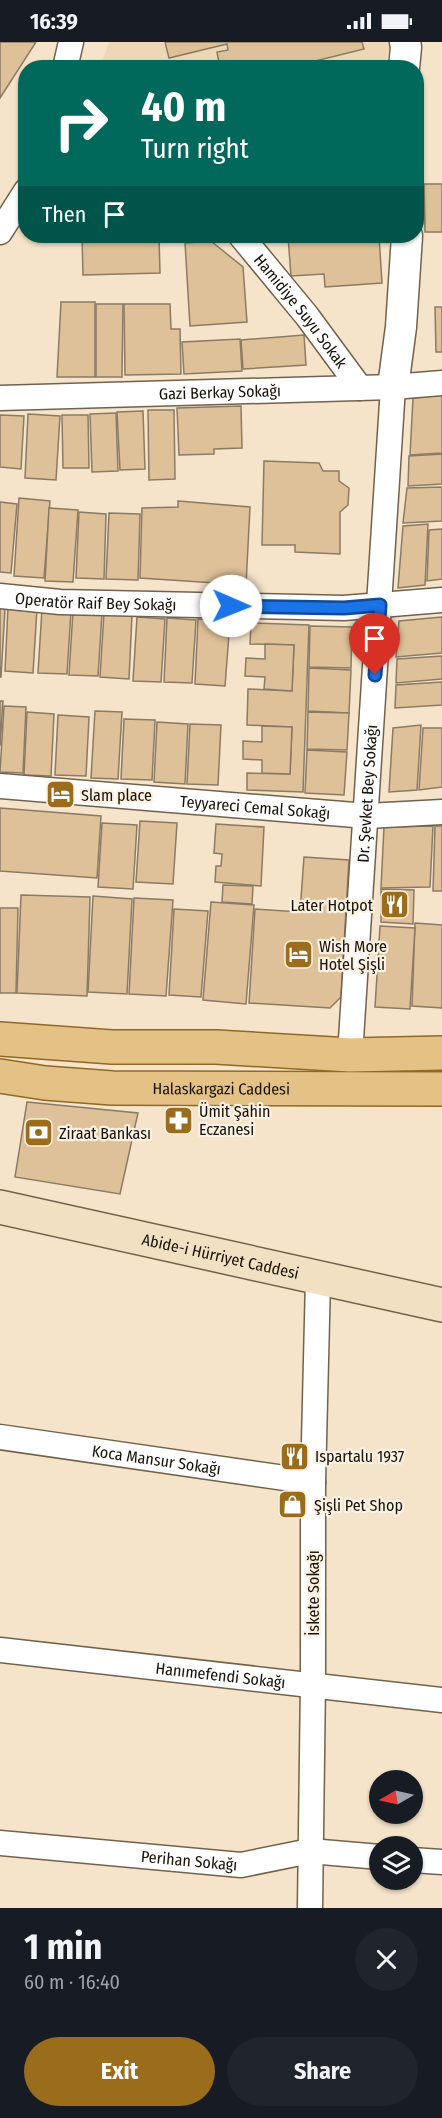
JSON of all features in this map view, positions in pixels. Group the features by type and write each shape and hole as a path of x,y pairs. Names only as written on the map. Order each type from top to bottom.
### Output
{"main road":[{"path":"0,1039 112,1047 216,1047 350,1054 442,1053"},
{"path":"1,1077 15,1064 25,1061 68,1059 94,1054 112,1047"},
{"name":"Halaskargazi Caddesi","path":"1,1077 112,1088 442,1089"},
{"name":"Abide-i Hürriyet Caddesi","path":"0,1207 442,1305"}],"street":[{"path":"67,60 71,42"},
{"path":"0,232 18,204"},
{"name":"Hamidiye Suyu Sokak","path":"247,243 307,316 360,387"},
{"name":"Dr. Şevket Bey Sokağı","path":"393,243 390,327 393,387"},
{"name":"Dr. Şevket Bey Sokağı","path":"350,1054 393,387 401,327 407,243"},
{"name":"Gazi Berkay Sokağı","path":"0,398 393,387 442,383"},
{"name":"Operatör Raif Bey Sokağı","path":"0,596 60,602 344,608 442,600"},
{"name":"Teyyareci Cemal Sokağı","path":"0,786 367,816 442,812"},
{"name":"İskete Sokağı","path":"310,1908 313,1482 318,1279"},
{"name":"Koca Mansur Sokağı","path":"0,1437 313,1482"},
{"name":"Hanımefendi Sokağı","path":"0,1650 442,1700"},
{"name":"Perihan Sokağı","path":"0,1843 241,1864 310,1851 369,1856"},
{"path":"423,1861 442,1862"}],"shaded area":[{"path":"109,42 389,42 390,46 386,60 103,60"}],"building":[{"path":"0,42 36,42 24,60 18,60 18,70 0,98"},
{"path":"165,42 362,42 364,49 319,60 218,60 217,52 228,50 227,44 169,58"},
{"path":"424,184 442,184 442,232 425,232"},
{"path":"82,243 159,243 160,273 83,275"},
{"path":"185,243 213,243 243,267 247,322 190,326"},
{"path":"289,243 379,243 382,283 325,287 324,274 291,276"},
{"path":"61,302 95,302 95,377 57,377"},
{"path":"96,304 123,304 122,377 96,377"},
{"path":"124,304 170,304 171,329 180,329 181,374 125,375"},
{"path":"435,307 442,307 442,352 436,352"},
{"path":"304,335 306,365 243,369 241,340"},
{"path":"240,339 242,371 184,374 182,342"},
{"path":"442,395 442,453 410,455 413,398"},
{"path":"241,406 242,448 214,449 214,454 179,455 177,408"},
{"path":"148,410 174,410 175,479 149,480"},
{"path":"143,411 145,469 120,470 117,412"},
{"path":"116,413 118,471 92,472 90,414"},
{"path":"28,414 60,416 56,480 25,478"},
{"path":"0,415 24,416 21,469 0,467"},
{"path":"62,415 88,415 89,468 63,468"},
{"path":"442,454 442,484 408,486 409,456"},
{"path":"264,461 319,463 323,471 339,471 339,481 349,488 348,505 340,512 340,554 295,552 295,545 262,545"},
{"path":"442,487 442,521 403,523 407,488"},
{"path":"19,498 50,501 44,578 14,576"},
{"path":"178,501 250,507 246,585 140,578 142,508 178,507"},
{"path":"0,502 17,504 11,573 0,572"},
{"path":"49,508 78,510 73,582 45,581"},
{"path":"79,512 106,514 104,579 76,578"},
{"path":"109,513 140,514 138,580 106,579"},
{"path":"428,524 425,585 398,588 403,526"},
{"path":"442,529 442,579 427,581 429,530"},
{"path":"8,607 37,609 33,673 5,671"},
{"path":"0,608 5,609 1,677 0,677"},
{"path":"42,609 71,611 67,674 38,673"},
{"path":"73,611 102,613 98,676 69,675"},
{"path":"104,613 132,615 129,679 100,677"},
{"path":"137,617 165,619 161,682 133,681"},
{"path":"442,617 442,653 396,657 399,621"},
{"path":"167,618 196,620 192,683 164,682"},
{"path":"198,619 230,621 225,686 195,684"},
{"path":"251,623 309,625 303,792 247,790 247,773 290,774 292,727 247,725 248,689 292,691 294,645 250,644"},
{"path":"310,626 352,627 351,668 309,667"},
{"path":"265,644 294,645 292,691 264,689 265,677 245,676 246,658 265,659"},
{"path":"442,656 442,679 396,683 397,659"},
{"path":"309,668 351,670 349,713 308,711"},
{"path":"442,682 442,705 395,708 396,685"},
{"path":"0,701 3,701 0,746"},
{"path":"4,706 26,707 23,773 0,772"},
{"path":"95,711 122,712 118,779 91,778"},
{"path":"27,712 54,714 51,776 24,775"},
{"path":"308,712 349,713 347,750 307,749"},
{"path":"58,715 89,717 86,776 55,775"},
{"path":"124,719 155,720 152,780 121,779"},
{"path":"157,722 188,724 185,784 154,782"},
{"path":"190,724 221,725 218,785 187,784"},
{"path":"421,725 417,790 389,792 393,728"},
{"path":"262,726 292,727 290,774 262,773 262,760 243,759 243,741 262,742"},
{"path":"423,728 442,728 442,787 419,790"},
{"path":"307,750 347,752 344,795 305,793"},
{"path":"0,808 101,816 97,878 0,871"},
{"path":"140,821 177,823 173,884 136,882"},
{"path":"102,823 137,825 133,889 98,887"},
{"path":"216,824 264,827 261,886 215,882 216,866 221,866 222,854 214,853"},
{"path":"433,826 430,887 381,888 384,827"},
{"path":"435,826 442,826 442,891 433,891"},
{"name":"Wish More Hotel Şişli","path":"304,857 349,860 341,997 330,1008 249,1003 255,909 300,912"},
{"path":"223,885 253,886 252,904 222,902"},
{"path":"381,889 414,890 413,924 381,922"},
{"path":"21,895 90,897 87,996 17,993"},
{"path":"93,896 132,899 127,994 88,992"},
{"path":"134,898 173,900 166,996 129,994"},
{"path":"211,902 254,905 246,1004 203,1000"},
{"path":"0,908 18,908 16,993 0,993"},
{"path":"174,909 208,911 201,997 169,995"},
{"path":"415,923 442,925 442,1008 412,1006"},
{"path":"380,926 415,928 410,1009 375,1007"},
{"path":"27,1102 138,1113 120,1194 15,1177"}],"place":[{"name":"Slam place","path":"60,795"},
{"name":"Later Hotpot","path":"394,905"},
{"name":"Wish More Hotel Şişli","path":"298,955"},
{"name":"Ümit Şahin Eczanesi","path":"178,1120"},
{"name":"Ziraat Bankası","path":"38,1133"},
{"name":"Ispartalu 1937","path":"294,1456"},
{"name":"Şişli Pet Shop","path":"293,1505"}],"route":[{"path":"231,606 344,608 380,605 375,675"}]}
